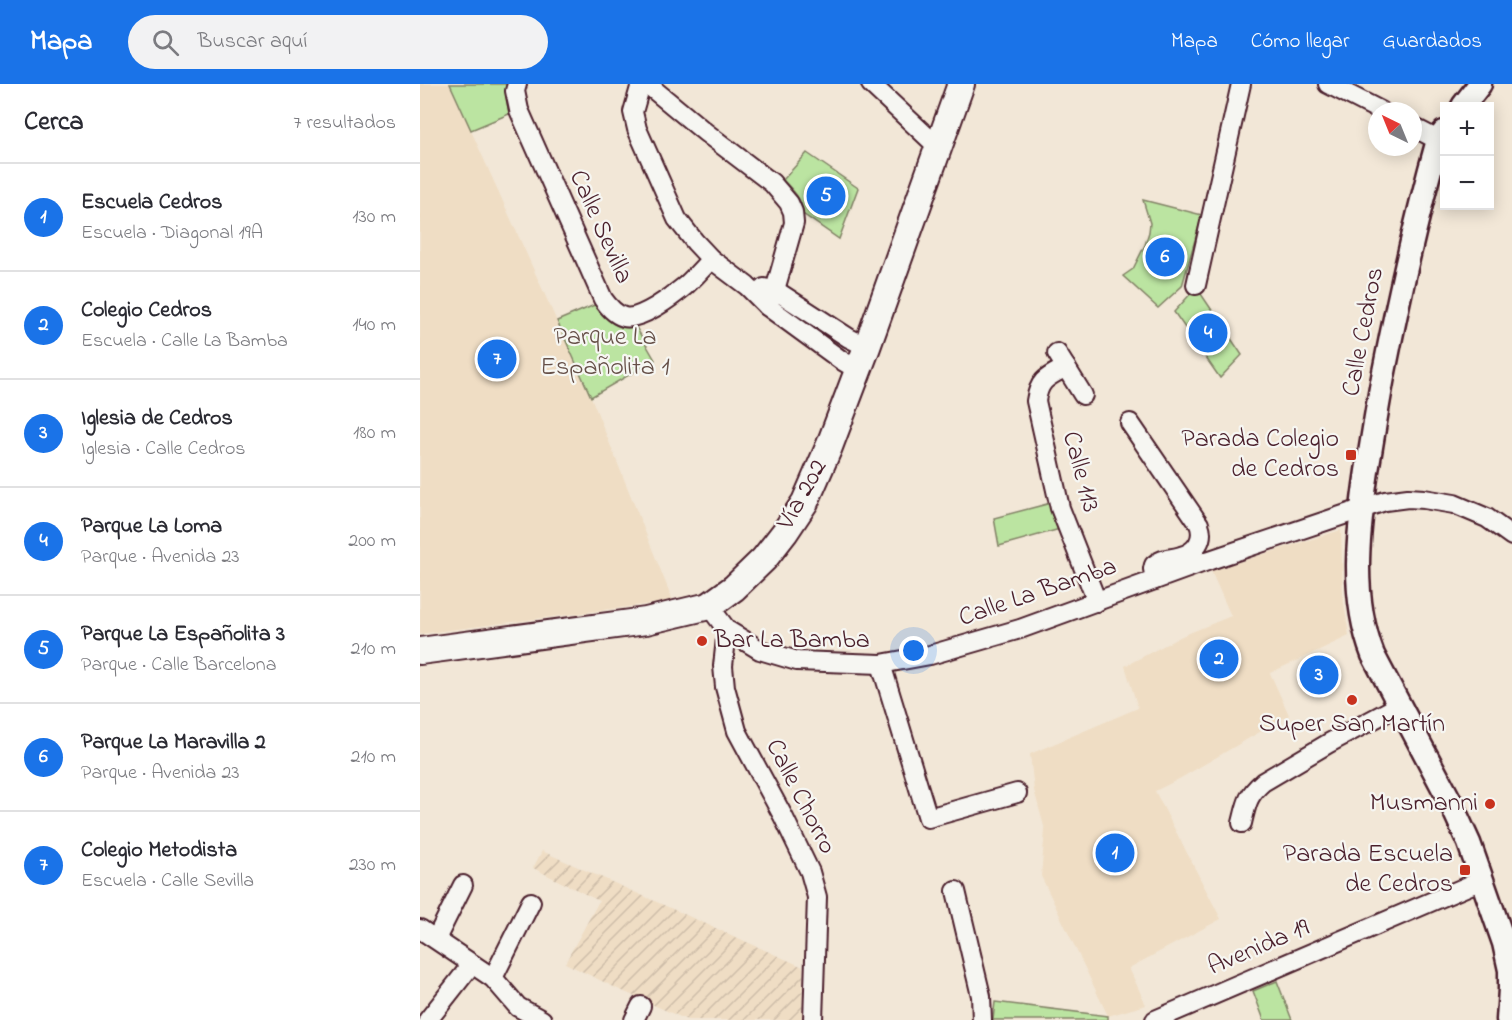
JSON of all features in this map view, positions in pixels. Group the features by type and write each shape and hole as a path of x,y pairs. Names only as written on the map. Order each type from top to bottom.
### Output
{"main road":[{"name":"Vía 202","path":"420,651 646,621 709,606 734,588 764,559 805,502 829,447 960,84"}],"street":[{"name":"Calle Sevilla","path":"517,84 515,91 519,110 608,306 622,316 635,316 644,312 686,285 711,259"},
{"path":"640,84 633,112 637,129 677,219 694,242 711,259 747,286 849,338 863,358"},
{"path":"647,84 772,183 789,203 794,222 771,298"},
{"path":"871,84 938,147"},
{"path":"1196,285 1241,84"},
{"path":"1328,84 1368,104"},
{"path":"1466,102 1480,84"},
{"path":"1422,130 1440,136"},
{"name":"Calle Cedros","path":"1440,140 1414,231 1375,420 1361,509 1357,564 1360,608 1369,646 1398,706 1449,799 1469,843 1504,943 1510,989 1508,1020"},
{"name":"Calle 113","path":"1083,394 1061,360 1043,379 1037,389 1036,400 1060,508 1097,602"},
{"path":"1130,423 1202,530 1199,542 1188,553 1164,558 1154,565 1155,580"},
{"name":"Calle La Bamba","path":"727,630 760,650 797,661 881,664 930,655 1020,629 1221,556 1385,501 1408,498 1454,504 1487,518 1512,536"},
{"path":"709,606 727,630"},
{"name":"Calle Chorro","path":"727,630 723,666 725,687 737,731 810,872 817,897 813,1020"},
{"path":"881,664 928,818 1017,793"},
{"path":"1242,823 1248,798 1263,782 1329,742 1398,706"},
{"name":"Avenida 19","path":"1155,1020 1482,880"},
{"path":"436,939 463,885"},
{"path":"956,891 981,996 982,1020"},
{"path":"493,978 531,902"},
{"path":"420,929 493,978 529,1017"},
{"path":"428,1020 472,964"}],"shaded area":[{"path":"420,84 450,84 591,397 673,601 420,634"},
{"path":"1341,530 1343,597 1349,636 1270,673 1289,715 1155,791 1221,919 1129,968 1146,1005 1108,1016 1041,876 1045,830 1034,790 1030,754 1138,708 1125,666 1182,636 1231,616 1211,571"},
{"path":"542,851 803,967 802,1020 687,1020 565,963 599,901 533,868"}],"green space":[{"path":"450,84 509,84 506,96 509,114 471,130"},
{"path":"807,153 858,188 839,239 803,214 803,209 794,191 783,180"},
{"path":"1143,200 1202,215 1182,286 1158,308 1123,276 1133,269 1149,232 1150,223"},
{"path":"1194,290 1199,291 1242,355 1220,378 1174,312"},
{"name":"Parque La Españolita 1","path":"597,304 608,319 617,326 636,327 655,360 591,397 557,321"},
{"path":"1051,503 1060,529 999,546 994,518"},
{"path":"1277,981 1292,1020 1264,1020 1253,991"},
{"path":"995,1002 1108,1016 1108,1020 993,1020"}],"place":[{"name":"Parque La Españolita 3","path":"826,196"},
{"name":"Parque La Maravilla 2","path":"1165,257"},
{"name":"Parque La Loma","path":"1208,333"},
{"name":"Colegio Metodista","path":"497,359"},
{"name":"Parada Colegio de Cedros","path":"1351,455"},
{"name":"Bar La Bamba","path":"702,641"},
{"name":"Colegio Cedros","path":"1219,659"},
{"name":"Iglesia de Cedros","path":"1319,675"},
{"name":"Super San Martín","path":"1352,700"},
{"name":"Musmanni","path":"1490,804"},
{"name":"Escuela Cedros","path":"1115,853"},
{"name":"Parada Escuela de Cedros","path":"1465,870"}]}
